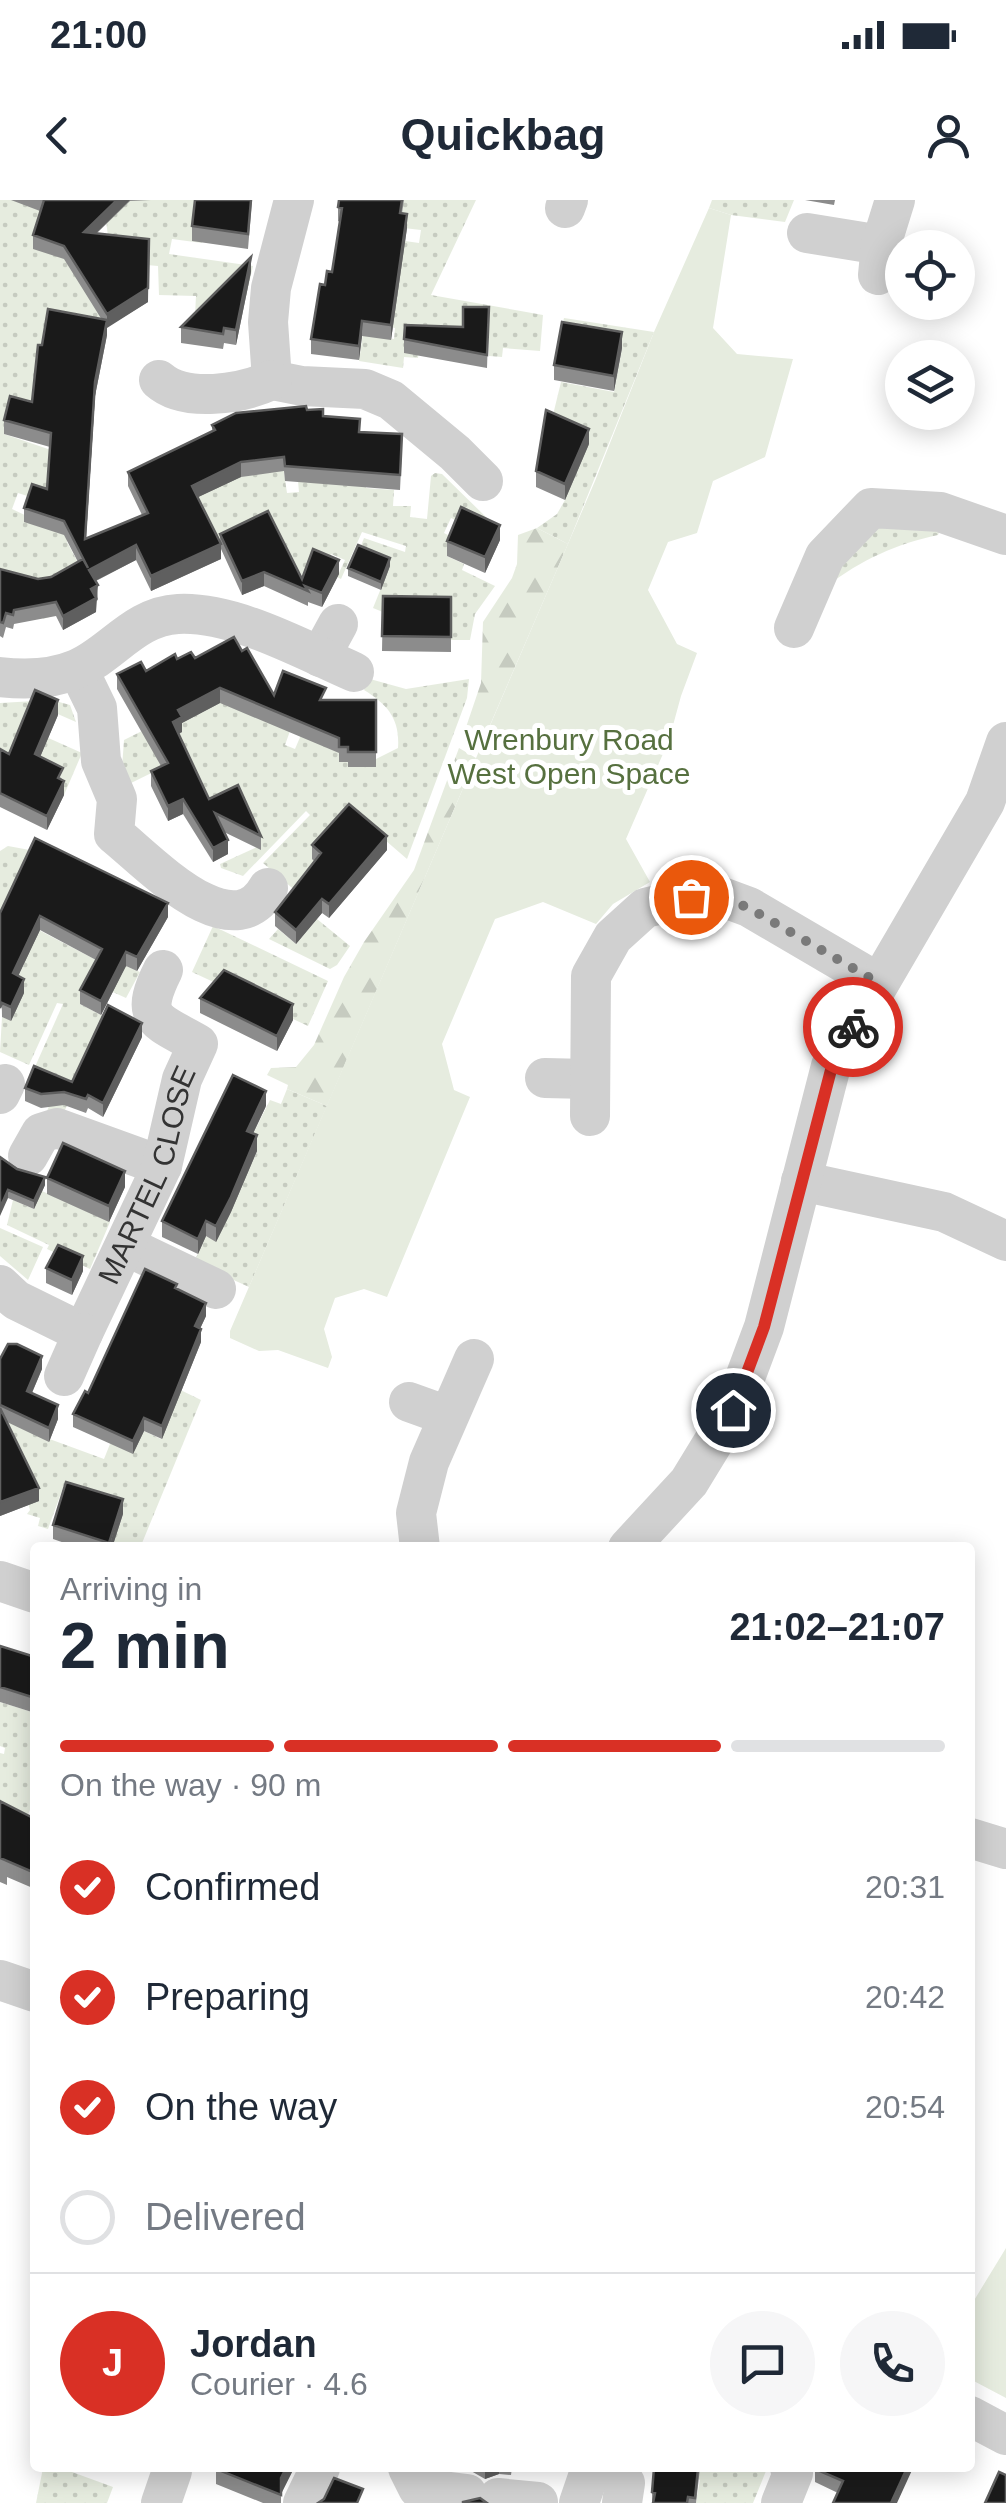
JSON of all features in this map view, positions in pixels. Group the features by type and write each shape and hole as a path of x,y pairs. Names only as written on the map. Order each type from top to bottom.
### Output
{"street":[{"path":"272,380 268,322 271,288 294,200"},
{"path":"807,232 880,260 895,200"},
{"path":"158,380 168,389 184,394 232,392 272,380 302,386 365,389 391,400 455,452 482,481"},
{"path":"794,628 826,556 871,508 940,512 1006,535"},
{"path":"0,677 20,680 78,669 131,630 177,614 228,620 337,651"},
{"path":"78,669 97,708 101,761 117,800 114,834 186,892 221,910 249,910 268,888"},
{"path":"636,1542 688,1482 733,1410 764,1327 832,1066 877,982 942,880 985,802 1006,742"},
{"path":"545,1078 589,1098 591,976 613,937 645,908 656,904 691,897 722,897 749,908 877,982"},
{"name":"MARTEL CLOSE","path":"64,1376 162,1166 182,1078 198,1044 151,1013 149,1002 162,970"},
{"path":"28,1156 40,1132 56,1128 162,1166"},
{"path":"801,1182 944,1212 1006,1241"},
{"path":"126,1246 216,1289"},
{"path":"0,1285 16,1300 84,1332"},
{"path":"419,1542 416,1514 429,1462 474,1359"},
{"path":"409,1402 448,1416"},
{"path":"0,1581 30,1591"},
{"path":"975,1840 1006,1849"},
{"path":"0,1980 30,1990"},
{"path":"975,2419 1006,2435"},
{"path":"302,2503 331,2472"},
{"path":"410,2472 418,2488 510,2499 543,2472"},
{"path":"579,2503 590,2472"},
{"path":"618,2472 625,2483 622,2503"},
{"path":"781,2503 792,2472"}],"green space":[{"path":"0,200 41,200 86,241 108,237 105,211 130,200 199,200 206,217 202,243 172,239 169,254 253,266 246,297 241,291 195,315 196,296 159,295 158,266 147,265 107,328 107,335 48,324 66,384 4,434 51,450 46,502 18,493 12,509 69,536 67,542 92,589 56,615 43,619 38,594 0,583"},
{"path":"385,200 476,200 431,295 543,315 540,351 503,348 502,357 489,356 489,321 463,321 462,352 419,349 418,358 404,357 403,368 359,361 363,333 394,339 395,328 363,321 405,241 419,243 421,230 395,227"},
{"path":"712,200 794,200 785,222 731,215 709,208"},
{"name":"Wrenbury Road West Open Space","path":"709,208 731,215 713,328 737,354 793,359 765,457 713,481 697,533 668,542 648,590 677,644 697,653 669,740 626,839 650,882 613,904 596,924 543,902 495,919 442,1044 454,1090 470,1097 387,1297 364,1289 335,1298 324,1329 332,1357 328,1368 278,1350 259,1351 230,1338 230,1331"},
{"path":"564,318 654,332 568,544 537,528 557,514 565,500 552,419 561,382 614,392 622,348 561,331"},
{"path":"224,462 283,466 287,493 299,492 297,470 367,462 366,488 394,490 393,506 411,506 410,517 427,519 431,476 442,474 489,520 474,529 451,518 444,533 454,538 447,556 464,564 462,570 495,586 475,614 470,640 451,640 373,608 390,566 358,553 364,538 405,552 406,546 362,532 341,579 337,577 345,560 331,554 324,568 300,582 302,575 282,566 242,533 214,546 193,499"},
{"path":"885,521 941,527 938,535 879,554 827,586 835,559"},
{"path":"537,528 568,544 481,746 463,736 481,683 483,622 512,578 517,564 518,535"},
{"path":"370,679 406,689 469,679 467,698 407,859 363,821 298,893 263,863 310,815 306,811 243,876 221,868 220,864 259,846 209,814 182,758 129,784 122,768 124,740 148,728 168,706 205,693 290,731 285,745 295,749 301,735 339,748 339,762 348,762 348,767 376,759 398,748 398,738 391,714 364,690"},
{"path":"52,700 70,705 76,722 35,704 26,728 82,753 64,795 0,764 0,703"},
{"path":"459,748 476,758 327,1106 287,1089 288,1085 267,1075 271,1068 296,1067 314,1045 364,942 414,870"},
{"path":"8,846 35,851 31,926 102,963 140,972 126,998 91,982 80,1004 109,1019 62,1116 47,1111 56,1089 30,1078 63,1004 57,1003 29,1065 0,1052 2,1017 11,1020 13,987 24,964 0,953 0,851"},
{"path":"317,919 350,946 330,969 269,939 278,929 296,944"},
{"path":"213,926 328,981 308,1026 192,972"},
{"path":"287,1089 327,1106 249,1287 194,1262 206,1236 216,1241 230,1212 243,1158 252,1162 257,1152 247,1146 270,1100 281,1104"},
{"path":"42,1191 110,1222 90,1269 7,1225 13,1200 34,1209"},
{"path":"0,1228 43,1247 28,1280 0,1256"},
{"path":"156,1378 201,1400 142,1542 114,1542 123,1514 82,1490 64,1485 48,1529 38,1526 40,1518 27,1514 30,1510 0,1408 25,1430 104,1459 110,1444 144,1431 161,1439"},
{"path":"0,1702 30,1711 30,1810 0,1881 0,1753 4,1754 5,1748 0,1746"},
{"path":"1006,2248 1006,2398 975,2382 975,2299"},
{"path":"42,2472 72,2472 113,2487 107,2503 36,2503"},
{"path":"684,2472 766,2472 753,2503 696,2503 700,2480"}],"building":[{"path":"44,200 117,200 84,232 149,239 148,288 107,314 64,246 33,235"},
{"path":"195,200 251,200 248,234 192,226"},
{"path":"339,200 402,200 400,213 407,214 391,325 362,321 359,346 311,339 320,284 325,285 327,271 332,272 342,208 338,207"},
{"path":"251,257 236,330 224,328 223,334 181,327"},
{"path":"463,307 489,307 487,355 404,339 405,325 463,327"},
{"path":"48,309 107,320 95,382 85,539 148,513 128,472 215,430 212,425 236,413 306,406 307,410 323,409 323,416 360,419 359,432 402,434 400,475 285,466 284,457 241,462 192,486 221,544 151,576 136,545 89,570 98,585 91,589 96,598 63,616 56,602 14,610 13,615 6,613 3,623 0,622 0,569 38,579 51,577 83,559 88,568 64,521 24,508 32,484 47,489 51,433 4,420 10,396 32,402 38,345 42,345"},
{"path":"562,322 622,332 614,376 554,365"},
{"path":"546,410 589,429 565,484 536,471"},
{"path":"461,507 500,525 485,557 447,541"},
{"path":"268,511 302,579 313,549 339,560 322,593 264,572 242,581 220,534"},
{"path":"358,545 390,558 381,582 348,568"},
{"path":"383,596 451,597 451,637 382,636"},
{"path":"234,637 242,651 247,648 274,695 283,671 326,688 320,700 376,700 376,752 348,752 348,747 339,747 339,738 220,688 178,710 182,717 173,722 209,799 238,785 261,836 215,813 228,840 213,848 183,799 168,806 151,771 168,763 117,674 141,662 146,671 175,654 177,659 191,652 195,658"},
{"path":"35,690 58,700 35,754 63,768 58,778 64,781 47,816 0,793 0,749 9,754"},
{"path":"349,804 387,836 329,904 322,899 296,930 275,912 321,853 312,845"},
{"path":"35,838 168,903 137,957 126,952 101,1001 80,990 102,949 40,916 13,973 24,979 11,1007 2,1003 0,1008 0,913"},
{"path":"224,970 293,1004 277,1036 200,998"},
{"path":"108,1005 142,1023 103,1103 88,1095 86,1099 64,1092 41,1094 25,1088 34,1066 72,1082"},
{"path":"233,1075 266,1091 247,1131 257,1135 216,1226 206,1221 198,1239 162,1221"},
{"path":"63,1143 125,1171 109,1206 47,1178"},
{"path":"0,1157 17,1169 45,1177 34,1201 8,1190 0,1208"},
{"path":"58,1245 83,1256 72,1280 46,1268"},
{"path":"145,1269 206,1303 195,1326 201,1329 162,1426 144,1418 133,1441 73,1414 85,1391 88,1393"},
{"path":"8,1344 42,1356 27,1391 58,1405 49,1428 0,1405 0,1359"},
{"path":"0,1408 39,1488 0,1502"},
{"path":"66,1482 123,1499 109,1542 53,1525"},
{"path":"0,1646 30,1655 30,1696 0,1687"},
{"path":"0,1801 30,1816 30,1871 0,1858"},
{"path":"224,2472 284,2472 281,2495"},
{"path":"654,2472 698,2472 695,2498 688,2497 687,2503 653,2503"},
{"path":"822,2472 905,2472 891,2503 833,2503 843,2481"},
{"path":"999,2472 1006,2475 1006,2503 985,2503"},
{"path":"334,2478 363,2489 357,2503 318,2503"},
{"path":"480,2498 487,2503 463,2503 463,2502"}],"way so far":[{"path":"691,897 722,897 749,908 877,982 853,1027"}],"route":[{"path":"733,1410 764,1327 832,1066 853,1027"}]}
